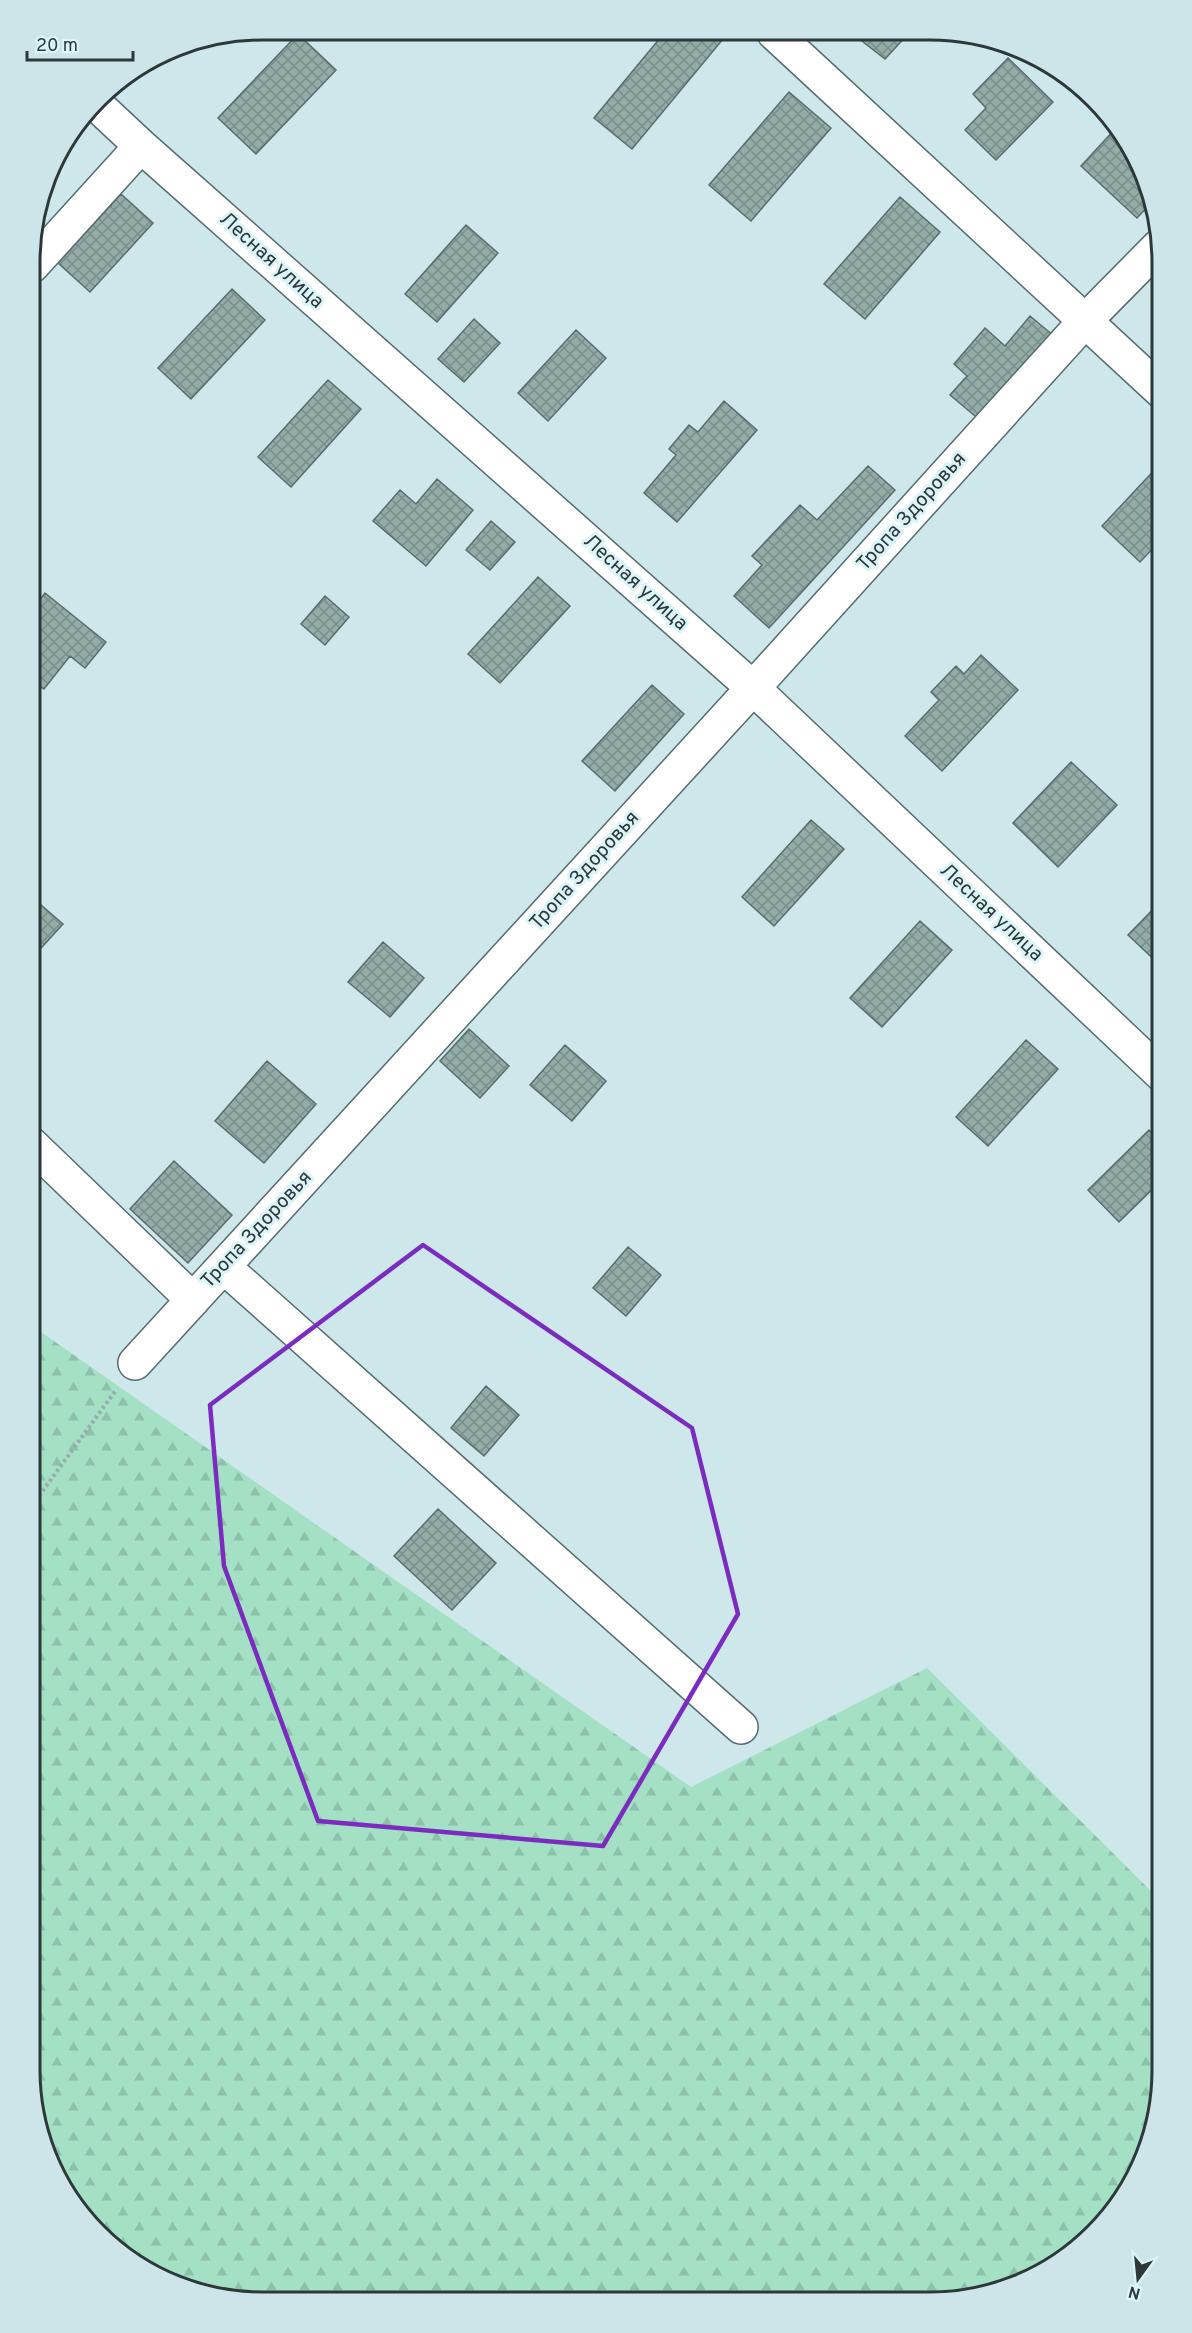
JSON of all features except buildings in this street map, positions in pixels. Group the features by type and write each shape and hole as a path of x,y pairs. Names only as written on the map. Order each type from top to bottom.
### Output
{"street":[{"path":"782,40 1152,383"},
{"name":"Лесная улица","path":"102,110 753,688 1152,1066"},
{"path":"40,257 141,146"},
{"name":"Тропа Здоровья","path":"135,1363 753,688 1085,321 1151,254"},
{"path":"40,1153 193,1300"},
{"path":"224,1267 741,1726"}],"path":[{"path":"40,1495 135,1363"}],"highlighted area":[{"path":"423,1245 692,1428 738,1614 603,1846 318,1821 224,1566 210,1405"}],"green space":[{"path":"40,1331 691,1787 927,1668 1152,1892 1152,2070 1150,2099 1140,2142 1129,2169 1106,2206 1065,2247 1040,2263 1001,2281 944,2292 234,2291 178,2276 127,2247 86,2206 70,2181 57,2155 48,2128 42,2099 40,2070"}]}
